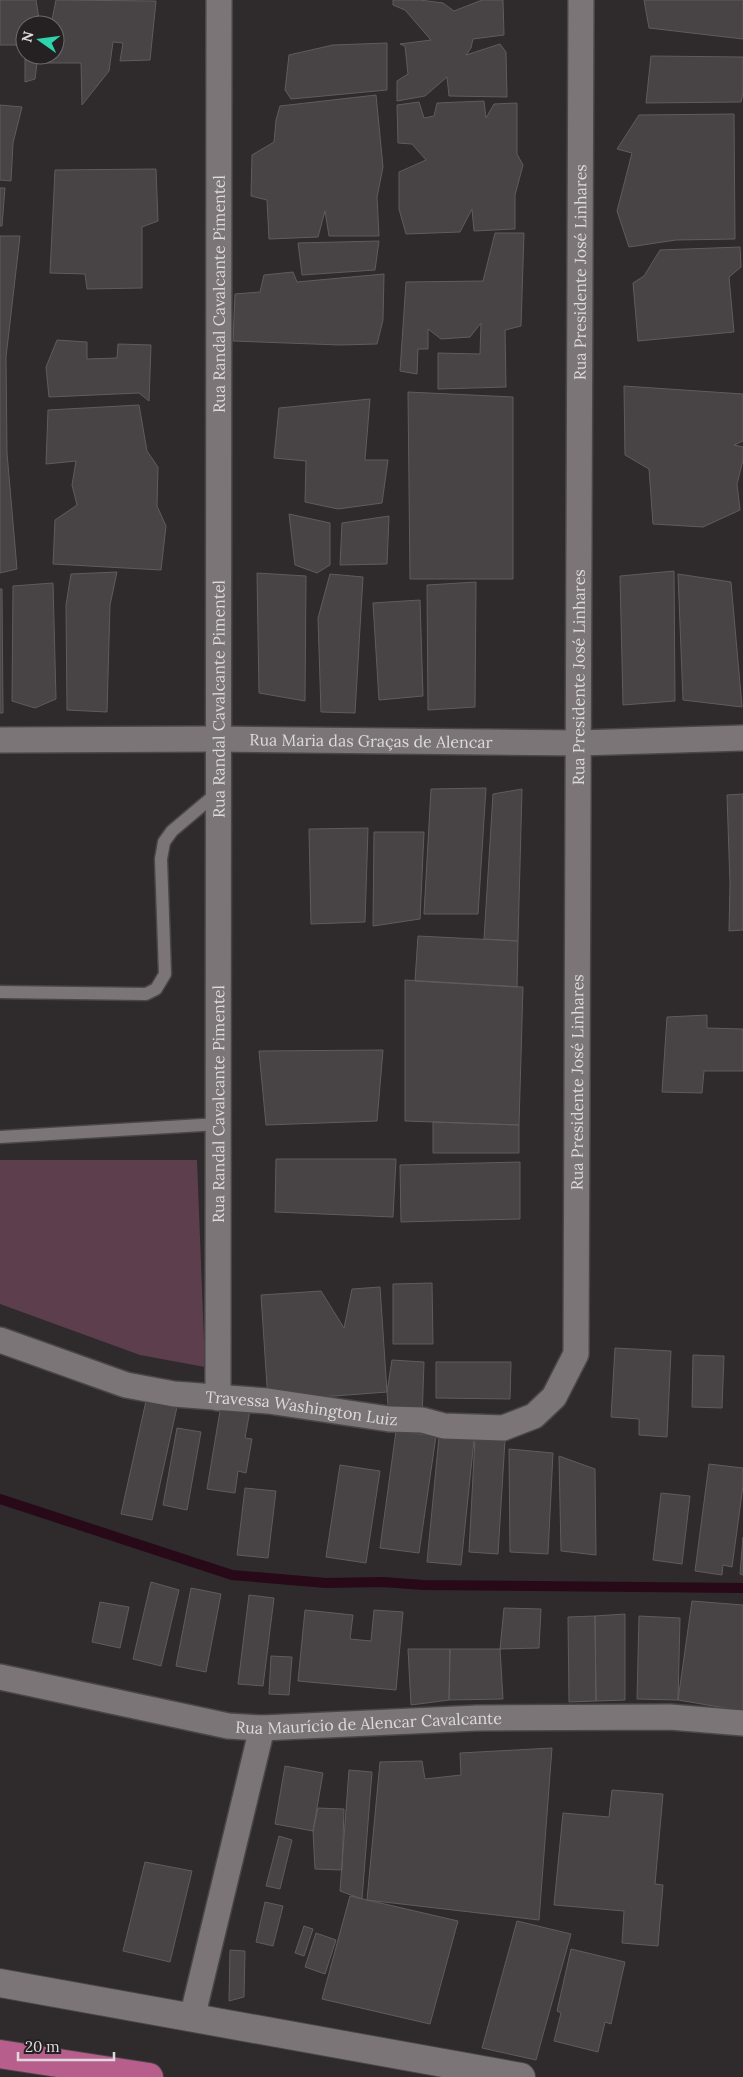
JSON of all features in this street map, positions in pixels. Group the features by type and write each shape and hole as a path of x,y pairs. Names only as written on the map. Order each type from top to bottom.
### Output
{"highway":[{"path":"0,2054 149,2077"}],"street":[{"name":"Rua Randal Cavalcante Pimentel","path":"218,1398 219,0"},
{"name":"Rua Presidente José Linhares","path":"576,1354 582,0"},
{"name":"Rua Maria das Graças de Alencar","path":"0,740 218,739 579,744 743,738"},
{"name":"Travessa Washington Luiz","path":"0,1340 51,1360 126,1385 174,1394 268,1401 390,1419 422,1420 444,1426 503,1428 534,1416 554,1397 576,1354"},
{"name":"Rua Maurício de Alencar Cavalcante","path":"0,1677 228,1726 262,1728 477,1718 670,1717 743,1722"},
{"path":"192,2018 262,1728"},
{"path":"0,1983 521,2077"}],"lane":[{"path":"0,992 146,994 156,989 165,974 162,859 164,842 172,831 217,794"},
{"path":"0,1137 219,1124"}],"shaded area":[{"path":"0,1160 197,1160 205,1367 140,1355 0,1304"}],"building":[{"path":"0,0 36,0 38,15 15,15 15,45 0,45"},
{"path":"56,0 156,1 150,60 120,61 123,43 113,42 109,71 82,105 81,63 65,63 65,15 53,15"},
{"path":"393,0 420,0 443,3 454,11 482,0 503,0 504,35 473,39 471,48 466,55 500,44 506,52 507,97 449,96 447,77 425,96 397,101 397,81 408,74 405,46 400,44 431,40 405,10 393,5"},
{"path":"644,0 743,0 743,39 649,28"},
{"path":"387,43 387,90 291,99 285,90 289,55 333,45"},
{"path":"651,56 743,57 743,93 741,102 646,103"},
{"path":"25,65 37,65 35,79 25,82"},
{"path":"376,95 383,167 377,197 379,236 329,236 325,211 318,237 269,239 267,200 251,196 252,155 274,142 276,120 280,106"},
{"path":"484,101 486,118 494,104 517,103 517,154 523,165 515,195 515,229 474,231 472,209 460,232 406,234 399,209 399,172 426,160 412,144 398,143 397,105 419,102 424,118 434,116 437,103"},
{"path":"0,105 22,107 13,143 11,181 0,180"},
{"path":"734,114 735,239 676,240 629,247 617,211 632,153 617,149 639,115"},
{"path":"156,169 158,221 142,227 142,288 87,289 85,274 50,273 55,170"},
{"path":"0,188 5,188 2,226 0,226"},
{"path":"495,233 524,233 521,326 505,330 506,387 438,389 438,353 480,354 481,323 470,337 441,339 428,329 428,349 418,349 417,374 400,371 406,282 483,281"},
{"path":"0,236 20,236 6,357 7,453 17,569 0,573"},
{"path":"379,241 375,270 302,275 298,243"},
{"path":"740,247 741,267 729,277 734,332 638,341 633,283 644,276 660,250"},
{"path":"293,272 297,282 384,274 383,320 377,344 340,345 233,341 235,294 260,292 264,275"},
{"path":"57,340 87,342 87,359 117,358 118,344 151,345 149,401 139,393 49,397 46,367"},
{"path":"624,386 743,394 743,441 734,445 743,447 743,460 737,484 740,510 703,527 653,524 649,469 625,455"},
{"path":"408,392 513,397 513,579 410,579"},
{"path":"370,399 365,460 388,460 382,503 338,509 305,502 306,461 274,458 279,408"},
{"path":"139,405 147,451 158,467 157,506 166,526 161,570 53,564 55,520 77,505 72,485 76,461 46,464 48,410"},
{"path":"289,514 330,523 330,565 317,573 295,565"},
{"path":"389,516 387,564 340,565 342,523"},
{"path":"674,571 675,701 623,705 620,576"},
{"path":"117,572 110,605 107,712 67,710 66,605 71,574"},
{"path":"257,573 306,576 305,701 259,693"},
{"path":"330,574 363,577 355,713 321,712 318,618"},
{"path":"678,574 731,582 742,707 683,700"},
{"path":"476,582 475,707 428,710 427,585"},
{"path":"53,583 56,699 35,708 12,701 13,586"},
{"path":"0,589 2,589 3,713 0,713"},
{"path":"420,600 423,696 379,700 373,603"},
{"path":"486,788 478,914 424,914 431,789"},
{"path":"522,789 518,941 484,939 493,794"},
{"path":"743,794 743,930 729,931 730,884 727,795"},
{"path":"368,828 365,922 311,924 309,829"},
{"path":"374,832 424,832 420,919 373,926"},
{"path":"418,936 518,941 517,987 415,981"},
{"path":"405,980 523,987 519,1125 405,1121"},
{"path":"707,1015 707,1028 743,1029 743,1071 704,1071 702,1093 662,1092 667,1017"},
{"path":"383,1050 377,1121 266,1125 259,1051"},
{"path":"433,1122 519,1125 519,1153 433,1153"},
{"path":"276,1159 396,1159 393,1217 275,1212"},
{"path":"520,1162 520,1219 401,1222 400,1165"},
{"path":"432,1283 433,1344 393,1344 393,1284"},
{"path":"380,1287 387,1392 268,1401 261,1295 321,1291 344,1328 352,1289"},
{"path":"615,1348 671,1351 667,1437 639,1435 639,1419 611,1417"},
{"path":"693,1355 724,1356 722,1408 692,1407"},
{"path":"392,1360 424,1362 422,1420 389,1419 387,1392"},
{"path":"436,1362 511,1362 510,1399 436,1398"},
{"path":"146,1401 177,1407 152,1520 121,1514"},
{"path":"221,1405 250,1410 245,1438 252,1439 246,1473 238,1471 235,1493 207,1489"},
{"path":"177,1428 201,1432 187,1510 163,1505"},
{"path":"396,1431 436,1436 419,1553 380,1548"},
{"path":"439,1437 474,1440 461,1565 427,1562"},
{"path":"475,1438 505,1440 498,1554 469,1552"},
{"path":"509,1449 553,1453 548,1554 510,1552"},
{"path":"559,1456 595,1469 596,1555 561,1551"},
{"path":"709,1464 743,1468 743,1486 732,1567 723,1565 722,1575 695,1571"},
{"path":"340,1465 380,1471 366,1563 326,1557"},
{"path":"245,1488 276,1491 268,1558 237,1555"},
{"path":"661,1493 690,1496 682,1564 653,1560"},
{"path":"743,1537 743,1575 740,1574"},
{"path":"151,1582 179,1590 161,1666 133,1659"},
{"path":"191,1588 221,1594 206,1672 176,1666"},
{"path":"249,1595 274,1598 263,1686 238,1684"},
{"path":"692,1601 743,1605 743,1711 678,1700"},
{"path":"100,1602 129,1607 120,1648 92,1642"},
{"path":"504,1608 541,1609 539,1648 500,1649"},
{"path":"305,1610 353,1615 350,1639 371,1641 374,1610 403,1612 396,1690 298,1681"},
{"path":"625,1614 625,1700 596,1701 595,1616"},
{"path":"595,1616 596,1701 569,1702 568,1617"},
{"path":"639,1616 680,1618 678,1700 637,1699"},
{"path":"408,1649 450,1649 449,1700 411,1705"},
{"path":"450,1649 500,1649 503,1699 449,1700"},
{"path":"271,1656 292,1657 289,1695 269,1694"},
{"path":"552,1748 539,1920 367,1900 380,1762 422,1761 425,1779 461,1775 460,1753"},
{"path":"285,1766 323,1773 313,1831 275,1824"},
{"path":"349,1770 372,1772 362,1899 340,1891"},
{"path":"612,1790 663,1794 655,1884 663,1885 658,1946 622,1943 624,1911 554,1905 563,1813 609,1817"},
{"path":"318,1808 344,1809 342,1870 315,1869 313,1831"},
{"path":"279,1836 292,1840 280,1889 266,1886"},
{"path":"145,1862 192,1871 170,1962 123,1951"},
{"path":"350,1896 458,1921 430,2024 322,1999"},
{"path":"265,1902 283,1906 273,1946 256,1942"},
{"path":"517,1921 571,1934 536,2060 482,2048"},
{"path":"304,1926 313,1929 304,1956 295,1953"},
{"path":"316,1933 336,1940 325,1974 305,1967"},
{"path":"571,1949 625,1962 611,2024 605,2022 598,2052 554,2041 561,2013 557,2011"},
{"path":"230,1950 245,1951 244,1997 229,2001"}],"waterway":[{"path":"0,1499 232,1575 326,1583 383,1582 423,1585 743,1588"}]}
